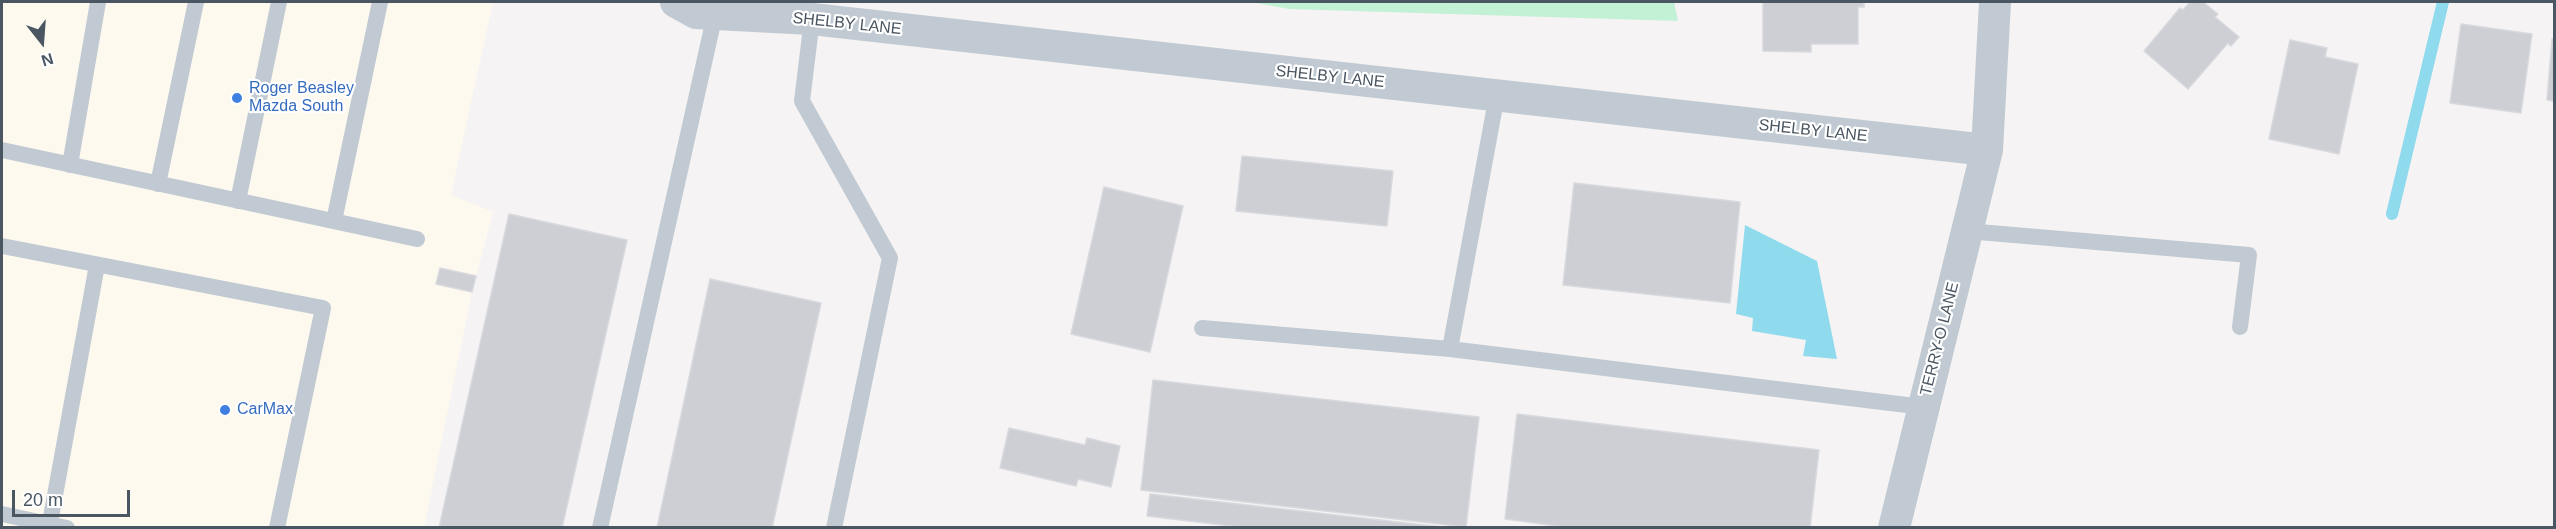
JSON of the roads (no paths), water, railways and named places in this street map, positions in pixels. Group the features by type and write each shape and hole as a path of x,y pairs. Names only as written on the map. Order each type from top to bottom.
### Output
{"street":[{"name":"SHELBY LANE","path":"676,2 696,13 812,19 1987,150"},
{"name":"TERRY-O LANE","path":"1894,528 1987,150 1995,2"}],"lane":[{"path":"70,165 98,2"},
{"path":"158,184 196,2"},
{"path":"238,201 279,2"},
{"path":"334,221 380,2"},
{"path":"600,528 716,14"},
{"path":"812,19 802,100 890,258 834,528"},
{"path":"1450,349 1497,96"},
{"path":"2,150 417,239"},
{"path":"1967,231 2249,255 2240,327"},
{"path":"2,246 323,308 276,528"},
{"path":"50,526 98,265"},
{"path":"1202,328 1450,349 1923,408"},
{"path":"2,514 67,528"}],"water":[{"path":"1745,225 1817,261 1837,359 1803,356 1806,340 1752,331 1753,318 1736,314"}],"waterway":[{"path":"2392,214 2443,2"}],"place":[{"name":"Roger Beasley Mazda South","path":"237,98"},
{"name":"CarMax","path":"225,410"}]}
